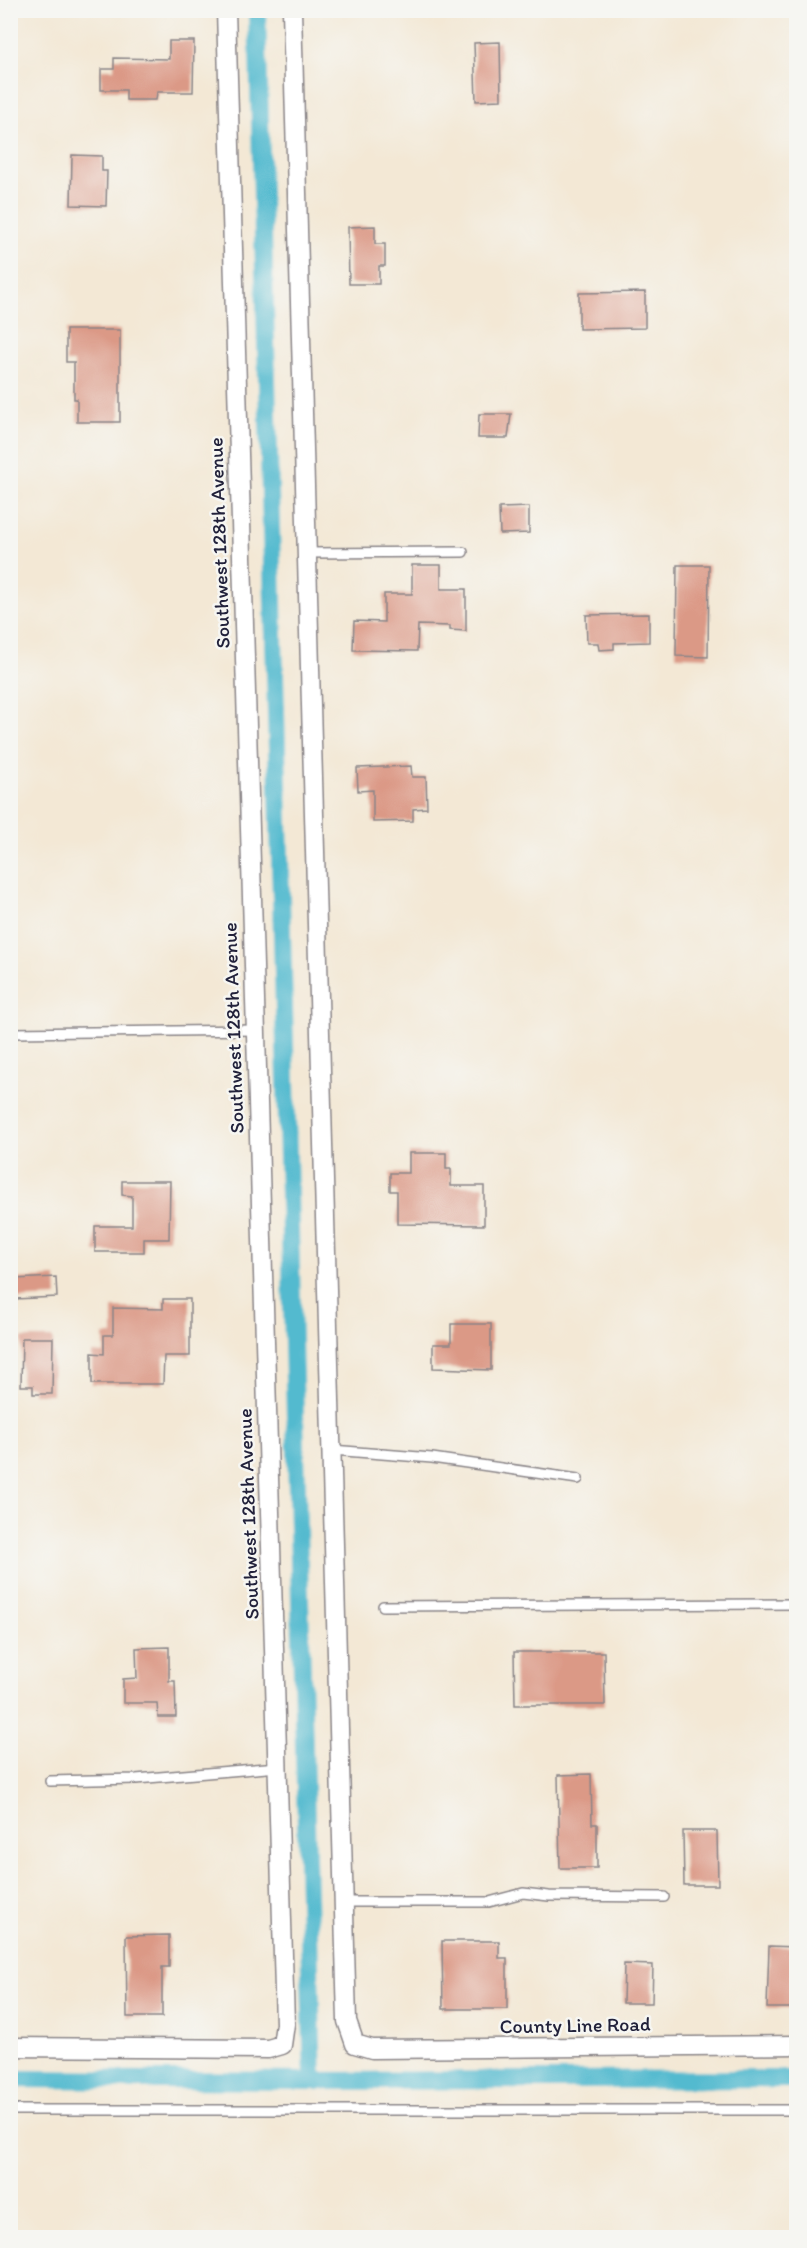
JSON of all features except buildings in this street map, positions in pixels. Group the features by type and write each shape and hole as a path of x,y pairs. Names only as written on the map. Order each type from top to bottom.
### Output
{"street":[{"name":"Southwest 128th Avenue","path":"10,2047 268,2049 282,2045 285,2024 226,10"},
{"path":"292,10 344,1902"},
{"name":"County Line Road","path":"344,1902 347,2021 355,2044 372,2049 796,2045"}],"lane":[{"path":"307,554 463,552"},
{"path":"12,1033 256,1030"},
{"path":"332,1450 432,1458 578,1479"},
{"path":"383,1606 796,1604"},
{"path":"50,1781 135,1779 278,1767"},
{"path":"344,1902 489,1902 522,1893 549,1896 664,1897"},
{"path":"10,2110 796,2110"}],"waterway":[{"path":"257,10 313,2081"},
{"path":"10,2079 313,2081 796,2079"}]}
